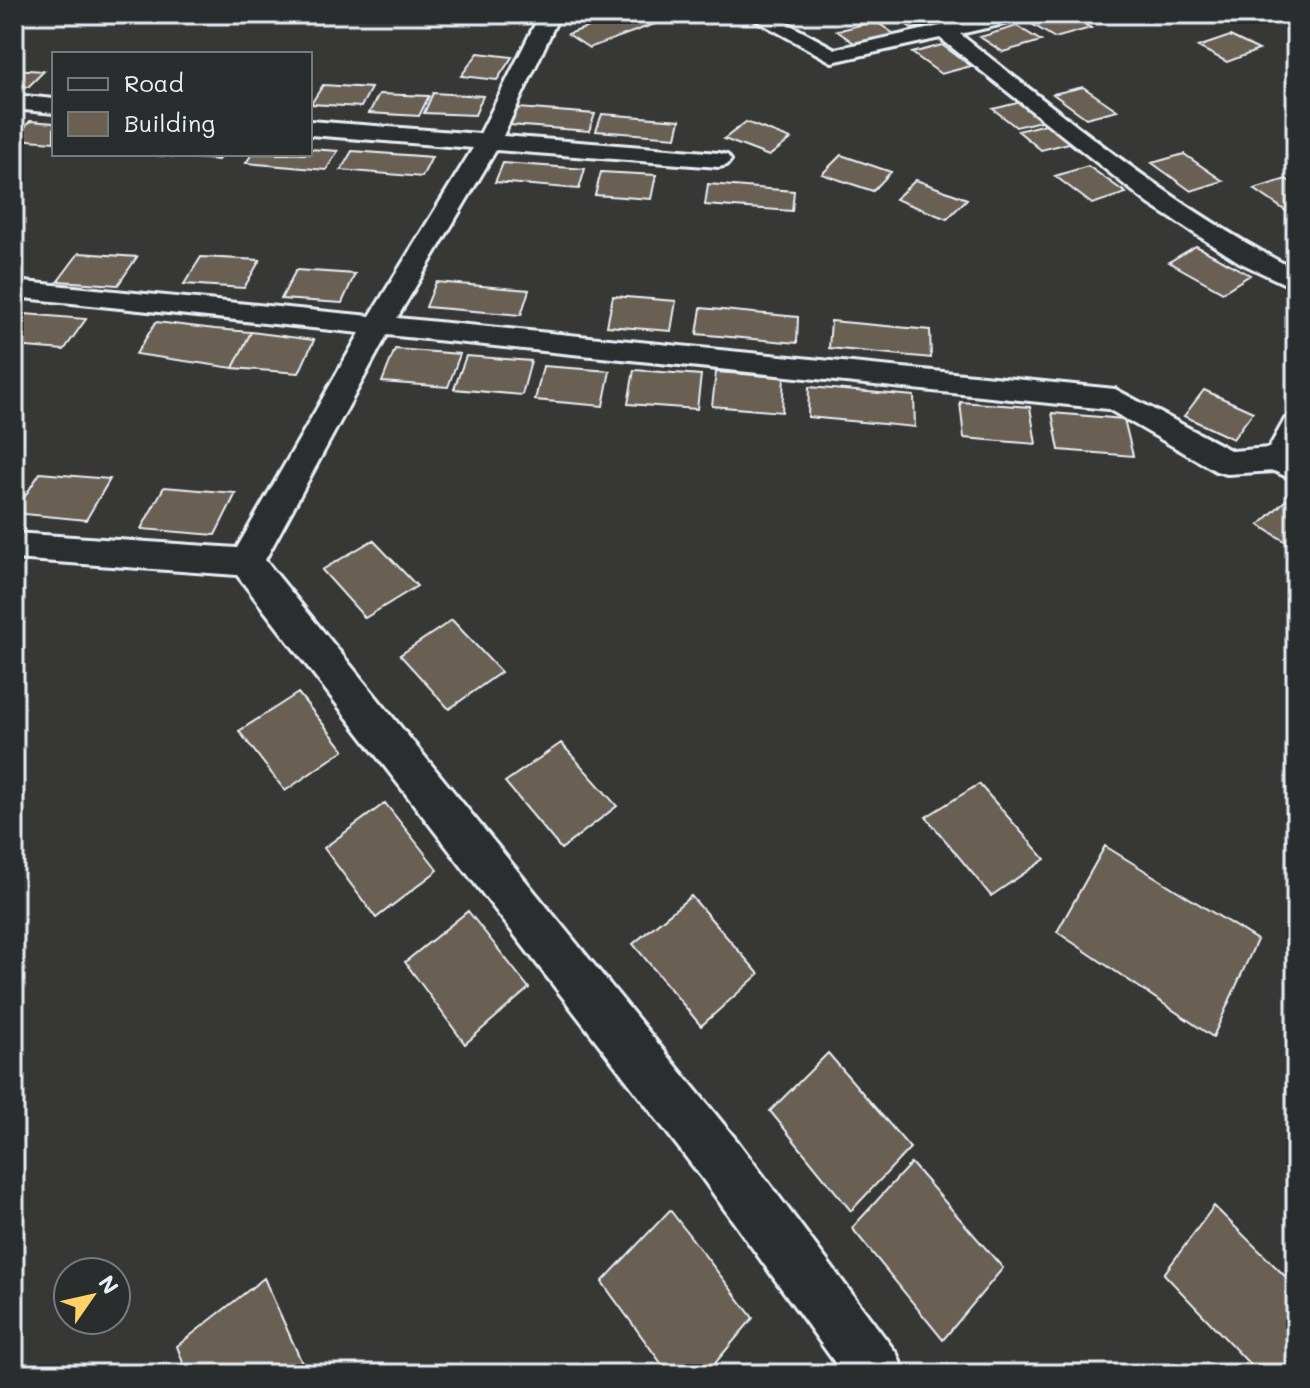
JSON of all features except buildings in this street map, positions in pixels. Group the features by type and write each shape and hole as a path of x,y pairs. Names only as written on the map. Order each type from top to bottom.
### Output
{"street":[{"path":"247,562 380,323 487,144 550,14"},
{"path":"755,14 832,56 1023,14"},
{"path":"946,33 1147,192 1259,264 1296,281"},
{"path":"14,102 52,106"},
{"path":"312,128 719,160"},
{"path":"1259,264 1296,248"},
{"path":"14,289 380,323 1115,399 1227,463 1288,464 1296,427"},
{"path":"14,546 247,562 720,1160 877,1374"}]}
